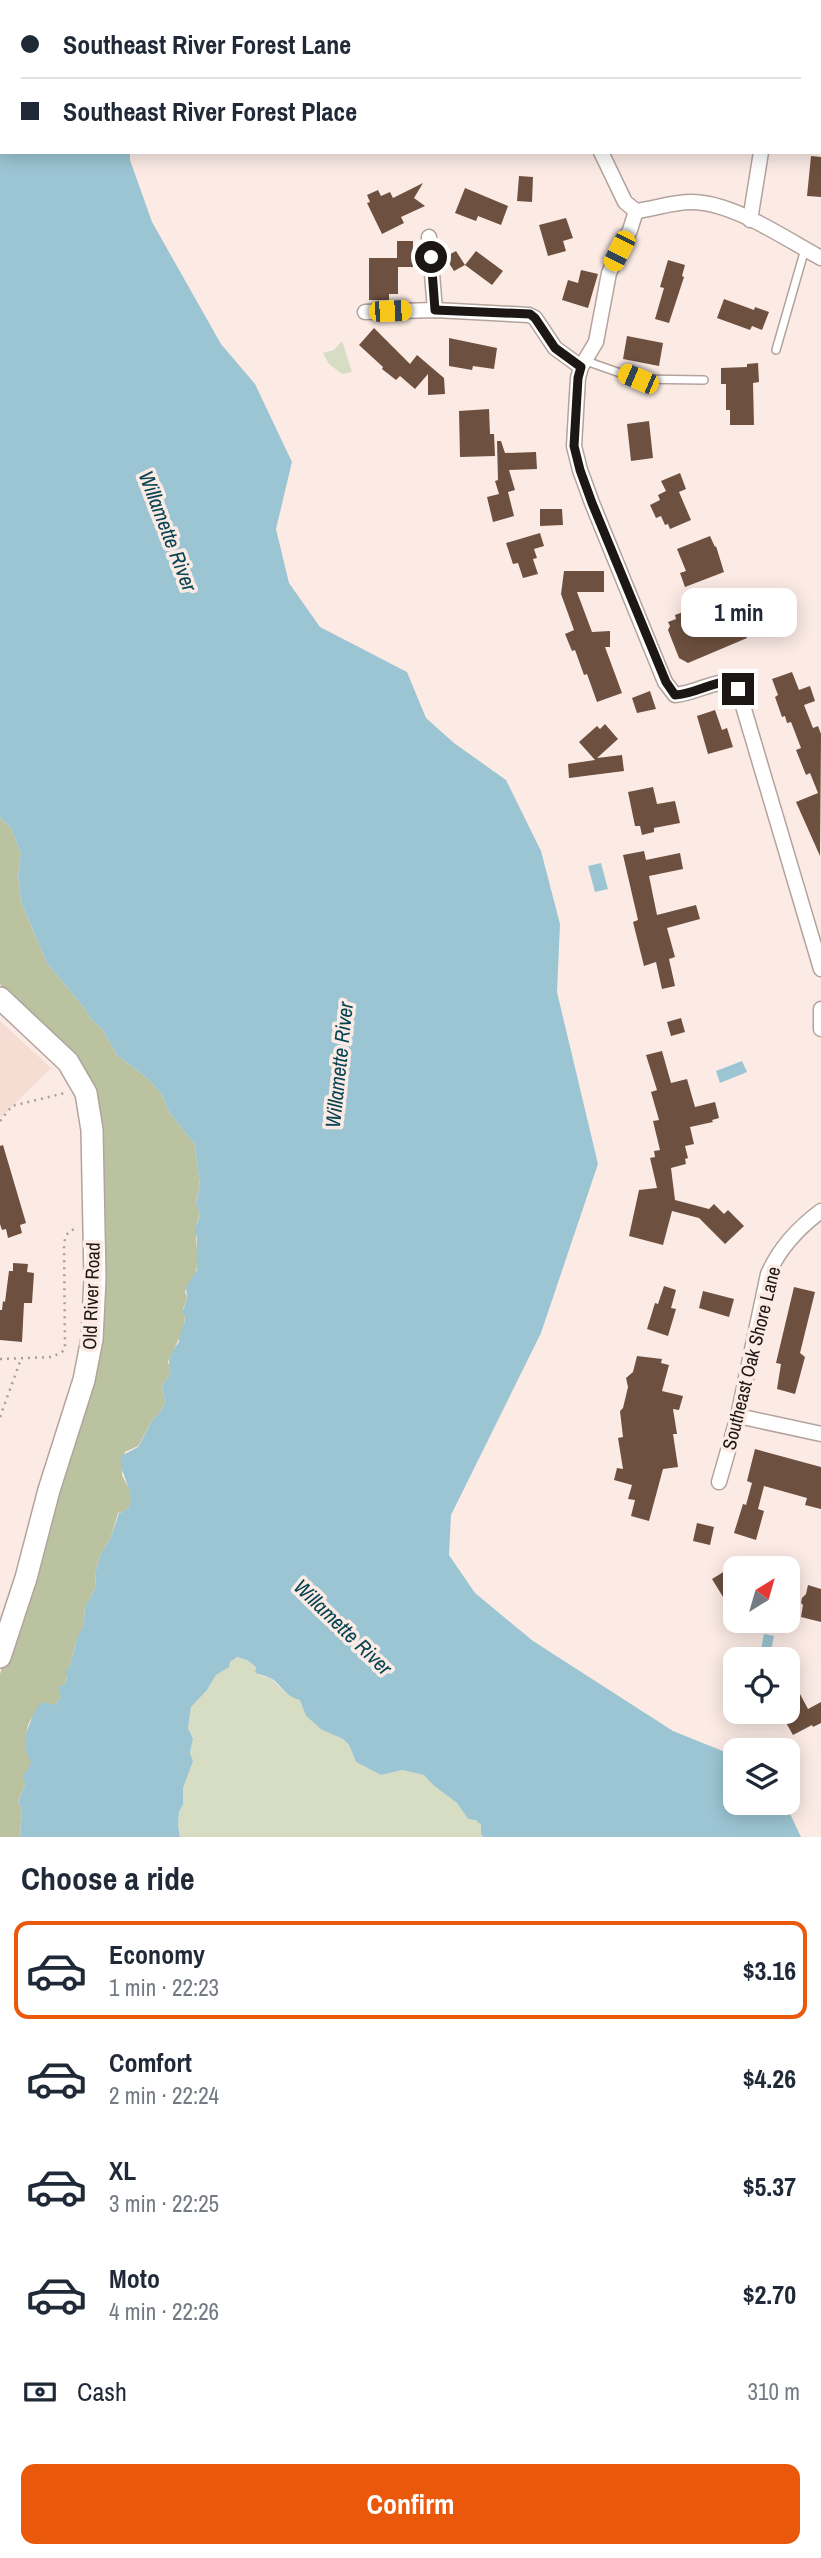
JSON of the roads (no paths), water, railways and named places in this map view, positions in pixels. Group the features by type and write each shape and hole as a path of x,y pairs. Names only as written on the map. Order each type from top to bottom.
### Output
{"street":[{"path":"602,154 625,202 636,211"},
{"path":"750,220 761,154"},
{"path":"636,211 672,204 698,203 719,207 750,220 821,258"},
{"path":"636,211 630,230 608,273 596,342 578,378 574,446 592,503 666,682 675,695 719,681 731,681 738,689 821,969"},
{"path":"429,237 435,310"},
{"path":"365,312 435,310 530,314 555,348 583,364"},
{"name":"Old River Road","path":"0,999 68,1062 86,1093 92,1130 95,1279 92,1339 87,1369 0,1657"},
{"path":"821,1009 821,1029"},
{"name":"Southeast Oak Shore Lane","path":"719,1482 738,1416 768,1274 777,1254 806,1222 821,1210"},
{"path":"738,1416 821,1434"}],"lane":[{"path":"407,0 446,0"},
{"path":"776,350 804,249"},
{"path":"583,364 638,379 705,380"}],"water":[{"name":"Willamette River","path":"0,154 130,154 152,222 221,344 255,384 292,462 276,529 289,583 320,627 407,672 426,718 454,743 506,780 541,851 560,924 557,992 598,1164 541,1333 451,1515 449,1555 475,1593 533,1641 673,1731 723,1751 723,1815 791,1815 801,1837 483,1837 481,1825 476,1820 468,1819 457,1803 424,1775 402,1770 381,1775 356,1762 349,1745 343,1739 322,1730 306,1716 300,1700 288,1694 272,1679 255,1672 256,1667 247,1660 237,1657 230,1662 229,1667 216,1675 207,1690 191,1707 188,1728 193,1738 190,1753 193,1761 183,1788 183,1805 179,1812 178,1826 180,1837 20,1837 22,1808 18,1803 25,1784 23,1774 31,1762 26,1747 28,1728 40,1704 43,1702 55,1705 61,1697 58,1687 65,1684 65,1671 69,1668 84,1624 85,1607 95,1589 96,1570 101,1554 111,1537 119,1513 130,1504 121,1456 138,1447 165,1402 162,1386 171,1373 170,1357 179,1342 184,1323 185,1315 182,1313 187,1299 186,1287 197,1270 195,1230 200,1215 196,1203 200,1186 195,1145 169,1112 162,1095 148,1079 117,1055 102,1029 47,963 21,902 18,876 21,854 11,828 0,817"},
{"path":"601,863 608,889 595,892 588,866"},
{"path":"742,1061 747,1072 720,1083 716,1071"},
{"path":"764,1634 774,1636 772,1647 761,1647"}]}
